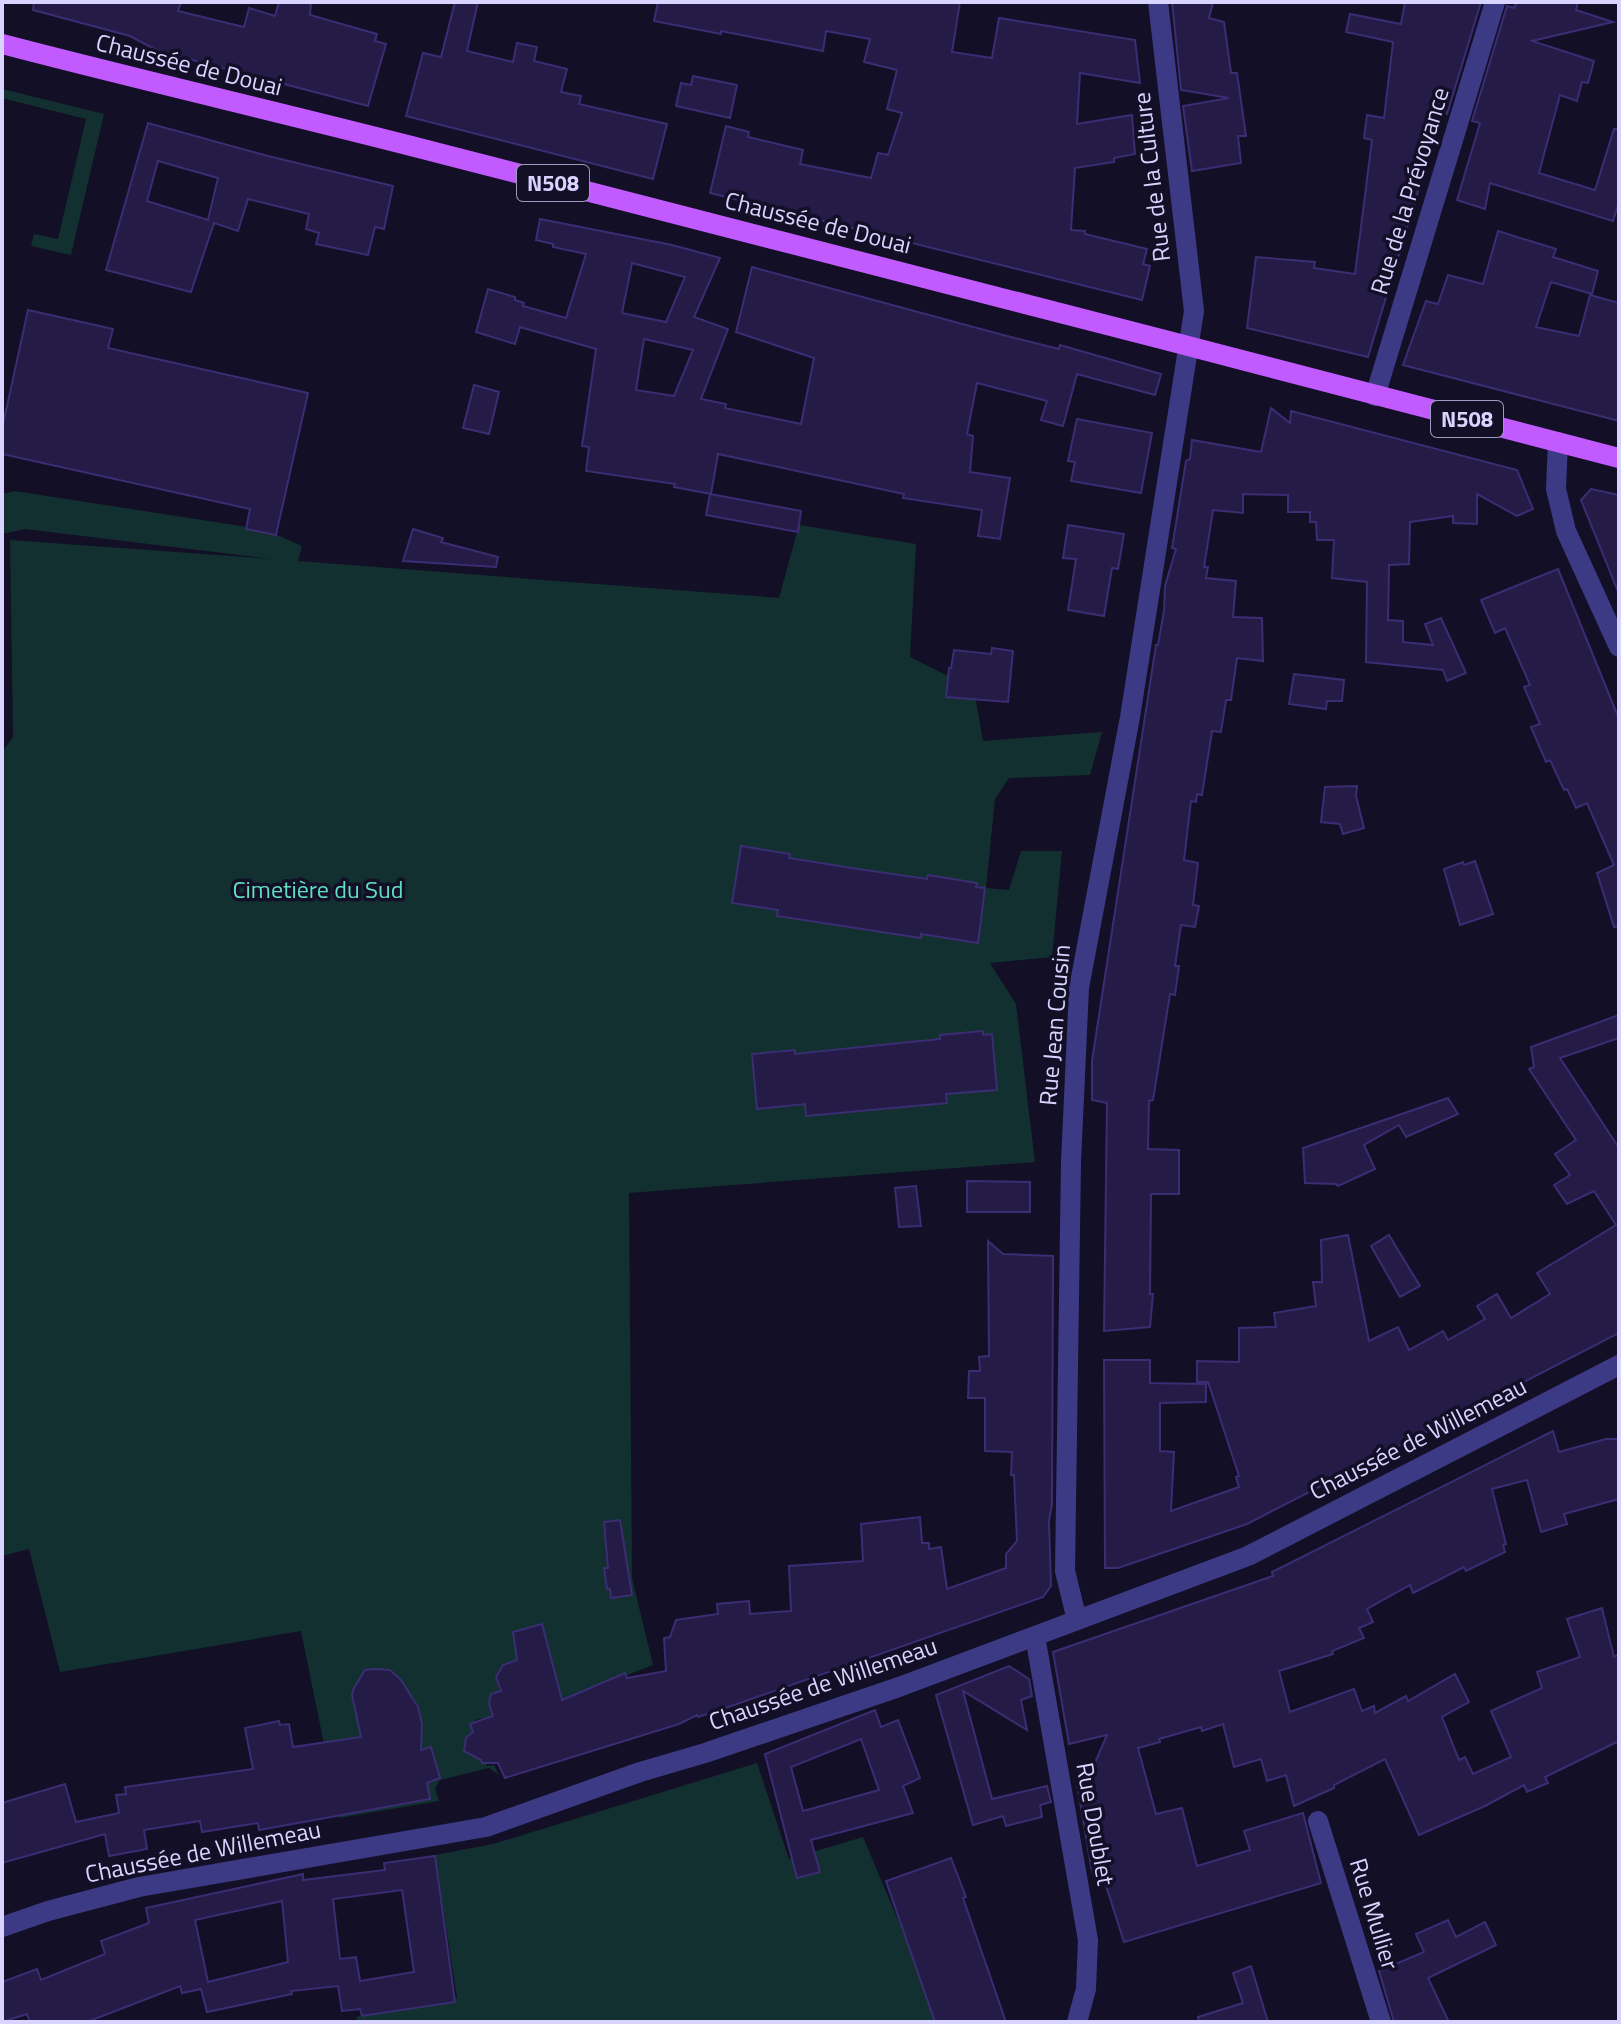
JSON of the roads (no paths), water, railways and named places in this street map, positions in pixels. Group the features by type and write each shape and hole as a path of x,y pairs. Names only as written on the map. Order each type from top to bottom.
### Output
{"main road":[{"name":"Chaussée de Douai","path":"2,44 1619,458"}],"street":[{"name":"Rue de la Culture","path":"1158,2 1194,311 1189,346"},
{"name":"Rue de la Prévoyance","path":"1375,396 1495,2"},
{"name":"Rue Jean Cousin","path":"1077,1620 1065,1564 1071,1162 1079,988 1130,717 1189,346"},
{"path":"1558,442 1556,489 1566,531 1619,647"},
{"name":"Chaussée de Willemeau","path":"2,1927 48,1911 139,1887 486,1827 640,1772 899,1687 1248,1556 1619,1365"},
{"name":"Rue Doublet","path":"1035,1636 1088,1940 1086,1989 1077,2022"},
{"name":"Rue Mullier","path":"1318,1821 1381,2022"}],"park label":[{"name":"Cimetière du Sud","path":"318,890"}]}
